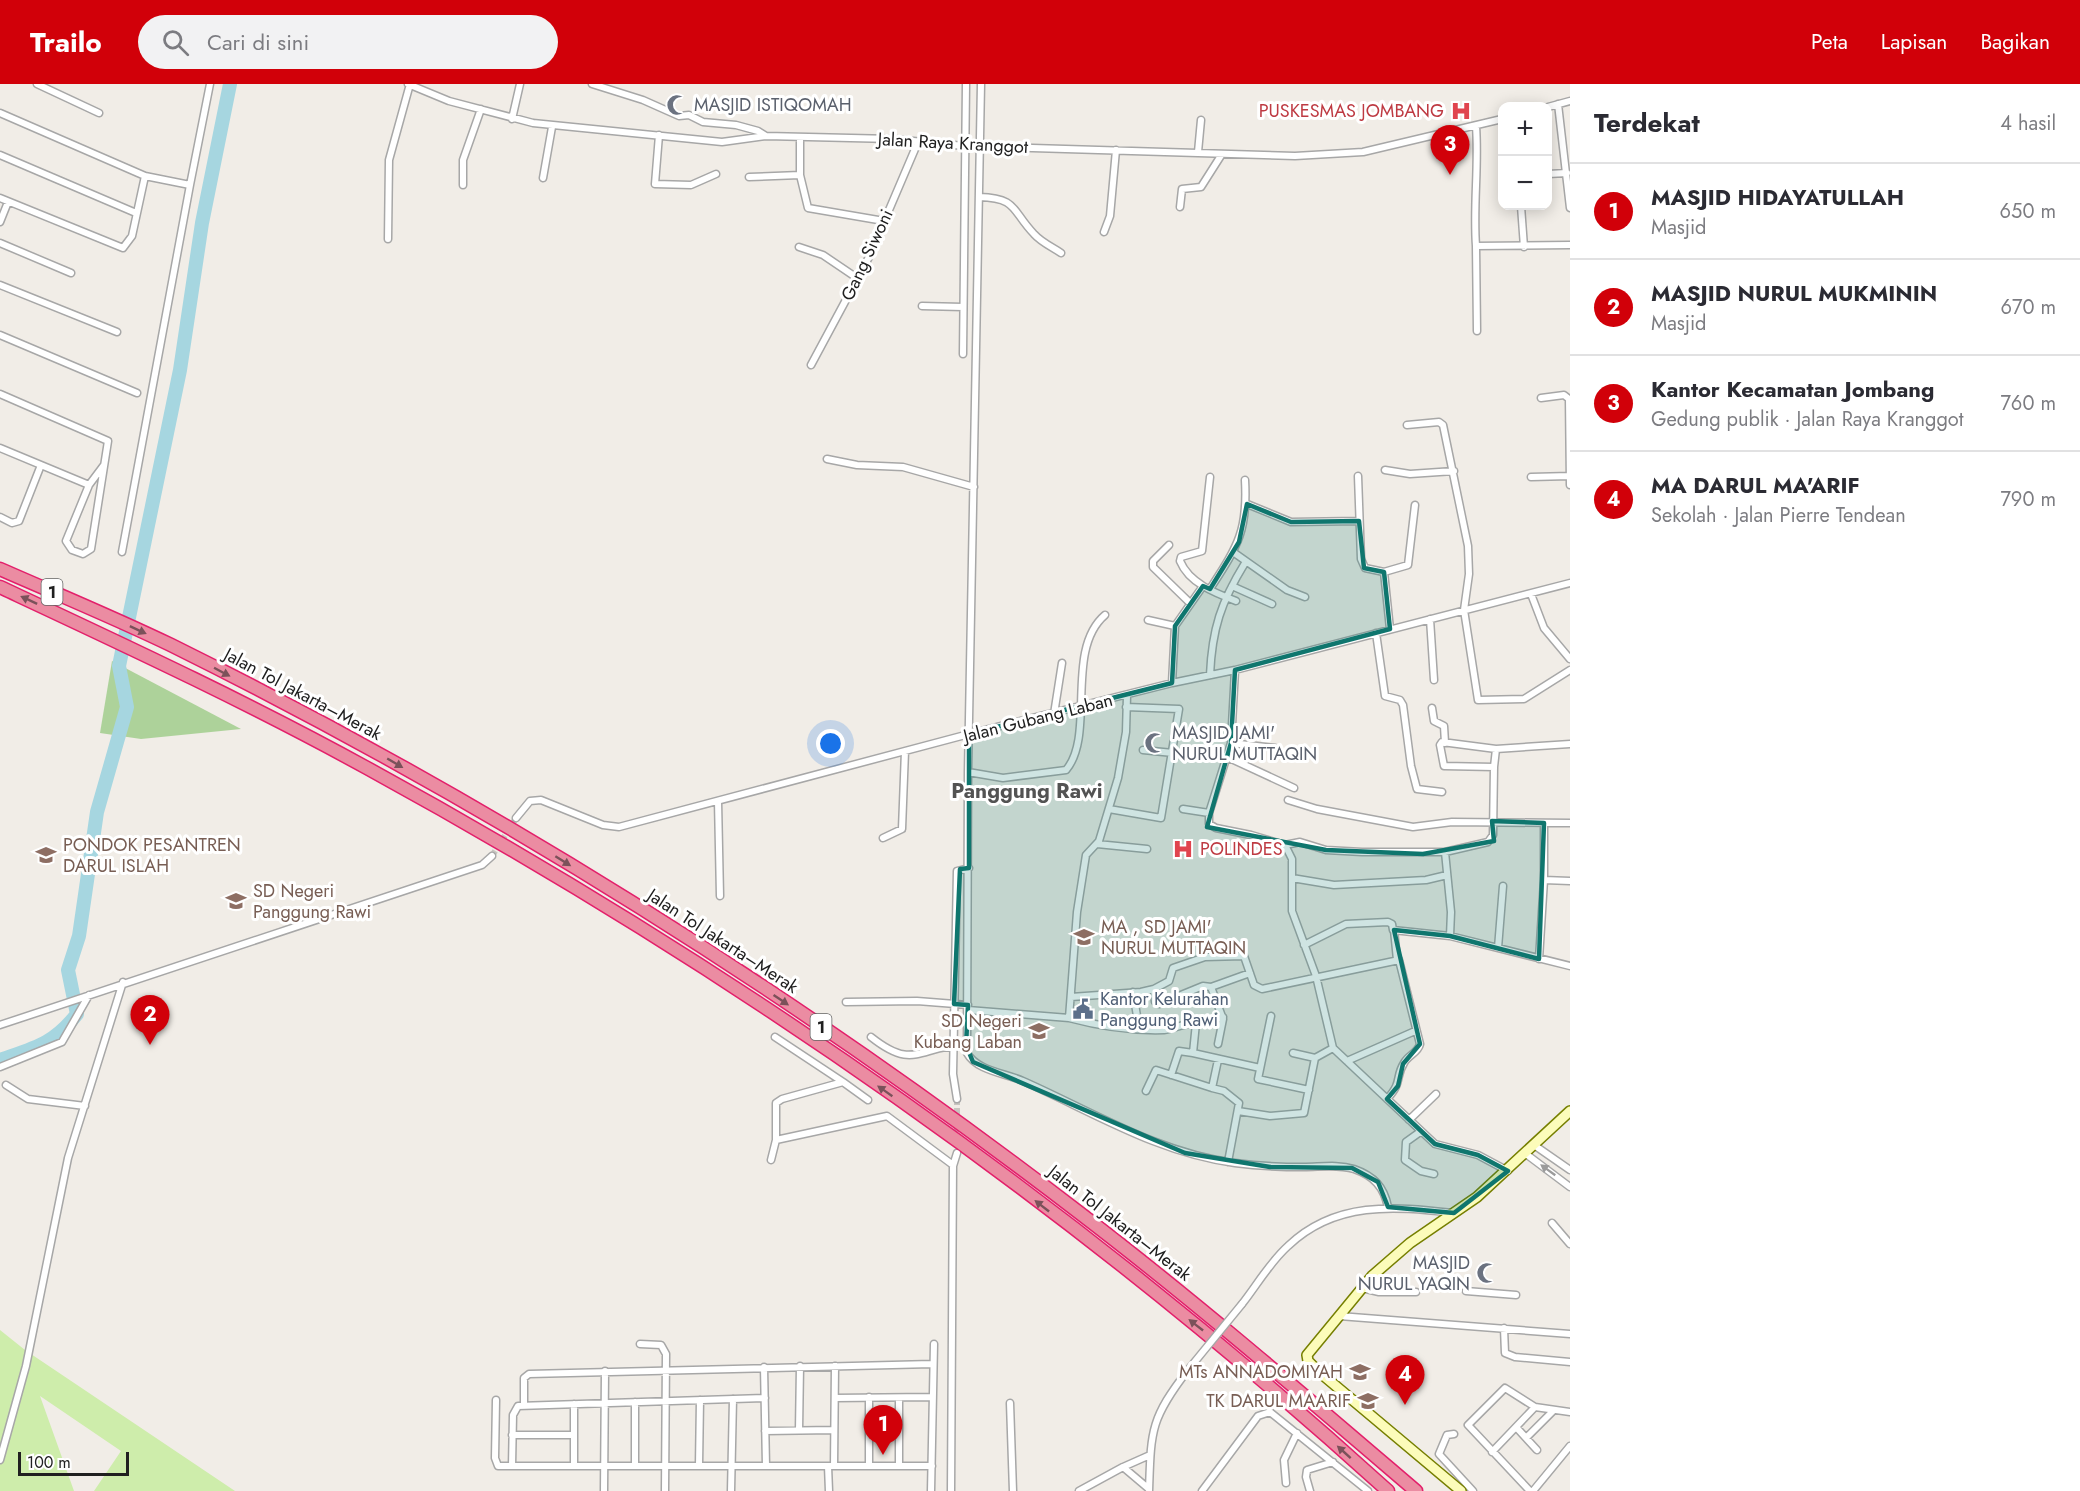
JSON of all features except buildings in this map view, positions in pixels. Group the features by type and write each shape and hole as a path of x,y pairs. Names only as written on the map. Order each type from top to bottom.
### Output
{"highway":[{"name":"Jalan Tol Jakarta–Merak","path":"0,569 170,645 387,758 532,842 705,948 970,1130 1101,1229 1219,1322 1416,1491"},
{"name":"Jalan Tol Jakarta–Merak","path":"0,586 156,658 365,767 480,831 647,931 807,1036 972,1152 1219,1343 1388,1491"}],"street":[{"path":"37,84 99,114"},
{"path":"55,92 59,84"},
{"path":"122,552 137,457 210,84"},
{"path":"388,239 389,160 409,84"},
{"name":"Jalan Raya Kranggot","path":"409,84 449,101 512,119 552,127 722,142 766,136 966,146 1295,156 1351,154 1498,120"},
{"path":"512,119 520,84"},
{"path":"592,84 643,100 679,116 689,115 704,122 736,125 758,131 766,136"},
{"path":"963,354 966,84"},
{"path":"957,1099 953,1083 961,1006 969,868 968,771 974,487 975,265 981,84"},
{"path":"1552,106 1570,101"},
{"path":"1558,104 1567,150 1570,208"},
{"path":"462,185 464,160 482,109"},
{"path":"0,113 145,176 190,185"},
{"path":"1198,152 1201,120"},
{"path":"1476,126 1478,162 1473,215 1476,246 1477,331"},
{"path":"543,178 552,127"},
{"path":"659,135 655,184 691,185 716,174"},
{"path":"800,138 800,176 807,206 811,210 884,221"},
{"name":"Gang Siwoni","path":"811,365 857,278 918,142"},
{"path":"1104,231 1110,216 1116,150"},
{"path":"1180,207 1182,189 1201,187 1222,154"},
{"path":"0,155 136,213"},
{"path":"1552,174 1567,173"},
{"path":"0,198 123,249 129,243 145,176"},
{"path":"749,177 800,176"},
{"path":"979,196 998,197 1007,201 1034,234 1061,252"},
{"path":"0,222 8,202"},
{"path":"1521,210 1524,247"},
{"path":"0,243 71,273"},
{"path":"1476,246 1570,245"},
{"path":"800,247 823,255 857,278"},
{"path":"964,265 975,265"},
{"path":"0,285 117,333"},
{"path":"922,306 963,307"},
{"path":"0,335 137,393"},
{"path":"0,394 104,438 109,446 91,549 83,554 72,550 66,542 89,485 104,465"},
{"path":"1541,398 1564,395 1569,399 1570,482"},
{"path":"1407,425 1442,422 1454,471 1469,566 1464,610 1479,701 1524,699 1570,670"},
{"path":"0,457 2,449 89,485"},
{"path":"827,459 857,465 903,467 974,487"},
{"path":"0,517 12,523 21,519 41,465"},
{"path":"1385,470 1410,474 1454,471"},
{"path":"1358,476 1363,565 1370,570 1384,572 1408,565 1415,505"},
{"path":"1531,477 1570,476"},
{"path":"1210,477 1202,551 1181,557 1180,561 1186,572 1203,586 1236,601"},
{"path":"1210,590 1244,530 1245,480"},
{"path":"1246,504 1291,522 1359,521"},
{"path":"1169,545 1153,561 1153,567 1190,603"},
{"path":"1233,552 1245,563 1287,590 1305,597"},
{"path":"1210,675 1213,636 1225,597 1245,563"},
{"path":"1384,572 1390,629"},
{"name":"Jalan Gubang Laban","path":"516,818 530,801 541,800 603,825 619,826 969,734 1172,683 1235,670 1570,583"},
{"path":"1172,683 1176,627 1203,586"},
{"path":"1232,586 1272,604"},
{"path":"1532,594 1544,628 1570,659"},
{"path":"968,771 1003,777 1066,770 1077,754 1079,708 1089,641 1105,615"},
{"path":"1148,620 1176,627"},
{"path":"1430,620 1434,680"},
{"path":"1376,633 1385,696 1401,700 1403,705 1411,766 1417,789 1442,792"},
{"path":"1054,714 1062,663"},
{"path":"1235,670 1231,743 1225,756 1209,813 1210,826 1285,845 1300,842 1326,850 1445,852 1488,842 1493,836 1496,749"},
{"path":"1069,1018 1077,912 1086,855 1098,842 1109,809 1122,757 1126,696"},
{"path":"1109,809 1161,818 1173,753 1179,710 1126,707"},
{"path":"1432,708 1434,721 1444,726 1445,743"},
{"path":"1231,743 1275,748"},
{"path":"1494,768 1444,765 1440,745 1445,743 1496,749 1570,744"},
{"path":"1143,750 1173,753"},
{"path":"883,838 902,829 905,751"},
{"path":"1225,756 1294,788"},
{"path":"1288,800 1317,809 1413,827 1440,823 1492,821 1570,823"},
{"path":"718,801 720,896"},
{"path":"1183,809 1209,813"},
{"path":"1539,959 1544,880 1544,823"},
{"path":"1098,842 1147,849"},
{"path":"1285,845 1292,859 1292,911 1316,976 1333,1048 1420,1132 1440,1147 1478,1155 1508,1171"},
{"path":"1445,852 1450,936"},
{"path":"0,1025 123,982 482,865 492,856"},
{"path":"969,868 957,871 961,1006 958,1045 969,1057 986,1068 1024,1082 1133,1133 1185,1153 1228,1162 1270,1167 1352,1168 1377,1182 1385,1192 1388,1207"},
{"path":"1293,878 1334,885 1426,880 1447,875"},
{"path":"1544,880 1570,881"},
{"path":"1498,948 1503,886"},
{"path":"1304,945 1350,923 1388,922 1392,924 1397,960 1401,963 1419,1048 1403,1064 1398,1086 1387,1099"},
{"path":"1394,930 1450,936 1570,966"},
{"path":"1071,997 1154,989 1169,981 1173,968 1205,957 1243,956 1254,985 1262,989 1397,960"},
{"path":"1154,989 1157,1004 1203,986 1211,987 1250,973"},
{"path":"0,1460 26,1366 68,1158 123,982"},
{"path":"1211,987 1223,1017 1218,1044"},
{"path":"1133,992 1139,1028"},
{"path":"0,1067 62,1042 72,1029 87,996"},
{"path":"846,1002 961,1006 1069,1018 1112,1027 1165,1030 1182,1024 1223,1017"},
{"path":"1271,1016 1259,1081 1309,1090"},
{"path":"1193,1053 1196,1023"},
{"path":"1347,1061 1415,1032"},
{"path":"775,1037 868,1100"},
{"path":"871,1037 888,1050 913,1057 933,1048 958,1045"},
{"path":"1293,1053 1315,1058 1333,1048"},
{"path":"1171,1075 1179,1051 1260,1068"},
{"path":"1238,1111 1270,1116 1302,1114 1305,1111 1315,1058"},
{"path":"1212,1088 1218,1060"},
{"path":"1146,1091 1154,1070 1212,1088 1237,1100 1238,1111 1228,1162"},
{"path":"771,1160 776,1140 777,1102 843,1082"},
{"path":"6,1084 28,1099 85,1106"},
{"path":"1408,1120 1436,1094"},
{"path":"1461,1491 1308,1361 1308,1353 1362,1288 1410,1243 1454,1213 1508,1171 1570,1111"},
{"path":"776,1140 887,1116 953,1166"},
{"path":"1420,1132 1406,1142 1405,1160 1421,1171 1434,1174"},
{"path":"1534,1145 1570,1170"},
{"path":"951,1491 953,1166 957,1153"},
{"path":"1526,1154 1570,1186"},
{"path":"1149,1490 1150,1439 1157,1416 1168,1395 1286,1247 1306,1230 1325,1220 1360,1209 1388,1207 1454,1213"},
{"path":"1552,1223 1570,1244"},
{"path":"1362,1288 1379,1292 1416,1292"},
{"path":"1466,1291 1516,1295"},
{"path":"1339,1316 1570,1334"},
{"path":"1504,1328 1505,1353 1515,1358 1570,1362"},
{"path":"640,1344 664,1346 666,1370 665,1491"},
{"path":"931,1491 931,1397 934,1344"},
{"path":"524,1404 524,1378 528,1374 800,1366 932,1365"},
{"path":"799,1430 800,1366"},
{"path":"829,1491 836,1366"},
{"path":"764,1367 766,1466"},
{"path":"604,1371 606,1403 604,1491"},
{"path":"1570,1412 1535,1407 1507,1389 1501,1390 1468,1425 1531,1491 1570,1446"},
{"path":"869,1397 869,1465"},
{"path":"835,1398 931,1397"},
{"path":"512,1466 514,1409 524,1404 765,1398"},
{"path":"899,1398 899,1466"},
{"path":"731,1491 733,1399"},
{"path":"496,1400 495,1463 498,1466 932,1466"},
{"path":"699,1465 700,1400"},
{"path":"635,1402 635,1466"},
{"path":"1010,1403 1013,1491"},
{"path":"574,1404 574,1466"},
{"path":"1492,1452 1535,1407"},
{"path":"1526,1438 1554,1410"},
{"path":"1202,1491 1263,1413 1275,1414 1368,1491"},
{"path":"1516,1427 1537,1450"},
{"path":"765,1431 834,1430"},
{"path":"1286,1483 1284,1460 1297,1433"},
{"path":"512,1435 574,1434"},
{"path":"1454,1434 1447,1436 1439,1454 1473,1491"},
{"path":"1082,1490 1150,1455"},
{"path":"1310,1491 1306,1477 1307,1470 1333,1462"},
{"path":"1123,1467 1149,1490"}],"highlighted area":[{"path":"1247,504 1291,522 1359,521 1364,568 1384,572 1390,629 1235,670 1231,743 1207,827 1326,850 1423,854 1494,841 1492,821 1544,823 1539,959 1450,936 1394,930 1420,1044 1403,1064 1398,1086 1387,1099 1435,1144 1478,1155 1508,1171 1454,1213 1388,1207 1378,1182 1352,1168 1270,1167 1185,1153 973,1062 966,1045 968,1005 954,1004 960,869 969,868 969,734 1172,683 1175,626 1203,586 1210,589 1239,542"}],"green space":[{"path":"112,661 241,729 141,739 100,733"},
{"path":"0,1330 25,1350 235,1491 94,1491 121,1451 40,1396 74,1491 0,1491"}],"waterway":[{"path":"0,1060 43,1044 60,1032 77,1014 68,970 79,936 97,812 127,707 119,666 180,370 202,223 230,84"}],"tunnel":[{"path":"492,856 516,818"},
{"path":"957,1099 957,1141"}],"place":[{"name":"MASJID ISTIQOMAH","path":"677,105"},
{"name":"PUSKESMAS JOMBANG","path":"1461,111"},
{"name":"Kantor Kecamatan Jombang","path":"1450,175"},
{"name":"MASJID JAMI' NURUL MUTTAQIN","path":"1155,743"},
{"name":"POLINDES","path":"1183,849"},
{"name":"PONDOK PESANTREN DARUL ISLAH","path":"46,855"},
{"name":"SD Negeri Panggung Rawi","path":"236,901"},
{"name":"MA , SD JAMI' NURUL MUTTAQIN","path":"1084,937"},
{"name":"Kantor Kelurahan Panggung Rawi","path":"1083,1009"},
{"name":"SD Negeri Kubang Laban","path":"1039,1031"},
{"name":"MASJID NURUL MUKMININ","path":"150,1045"},
{"name":"MASJID NURUL YAQIN","path":"1487,1273"},
{"name":"MTs ANNADOMIYAH","path":"1360,1372"},
{"name":"TK DARUL MAARIF","path":"1368,1401"},
{"name":"MA DARUL MA'ARIF","path":"1405,1405"},
{"name":"MASJID HIDAYATULLAH","path":"883,1455"}],"district":[{"name":"Panggung Rawi","path":"1027,791"}]}
